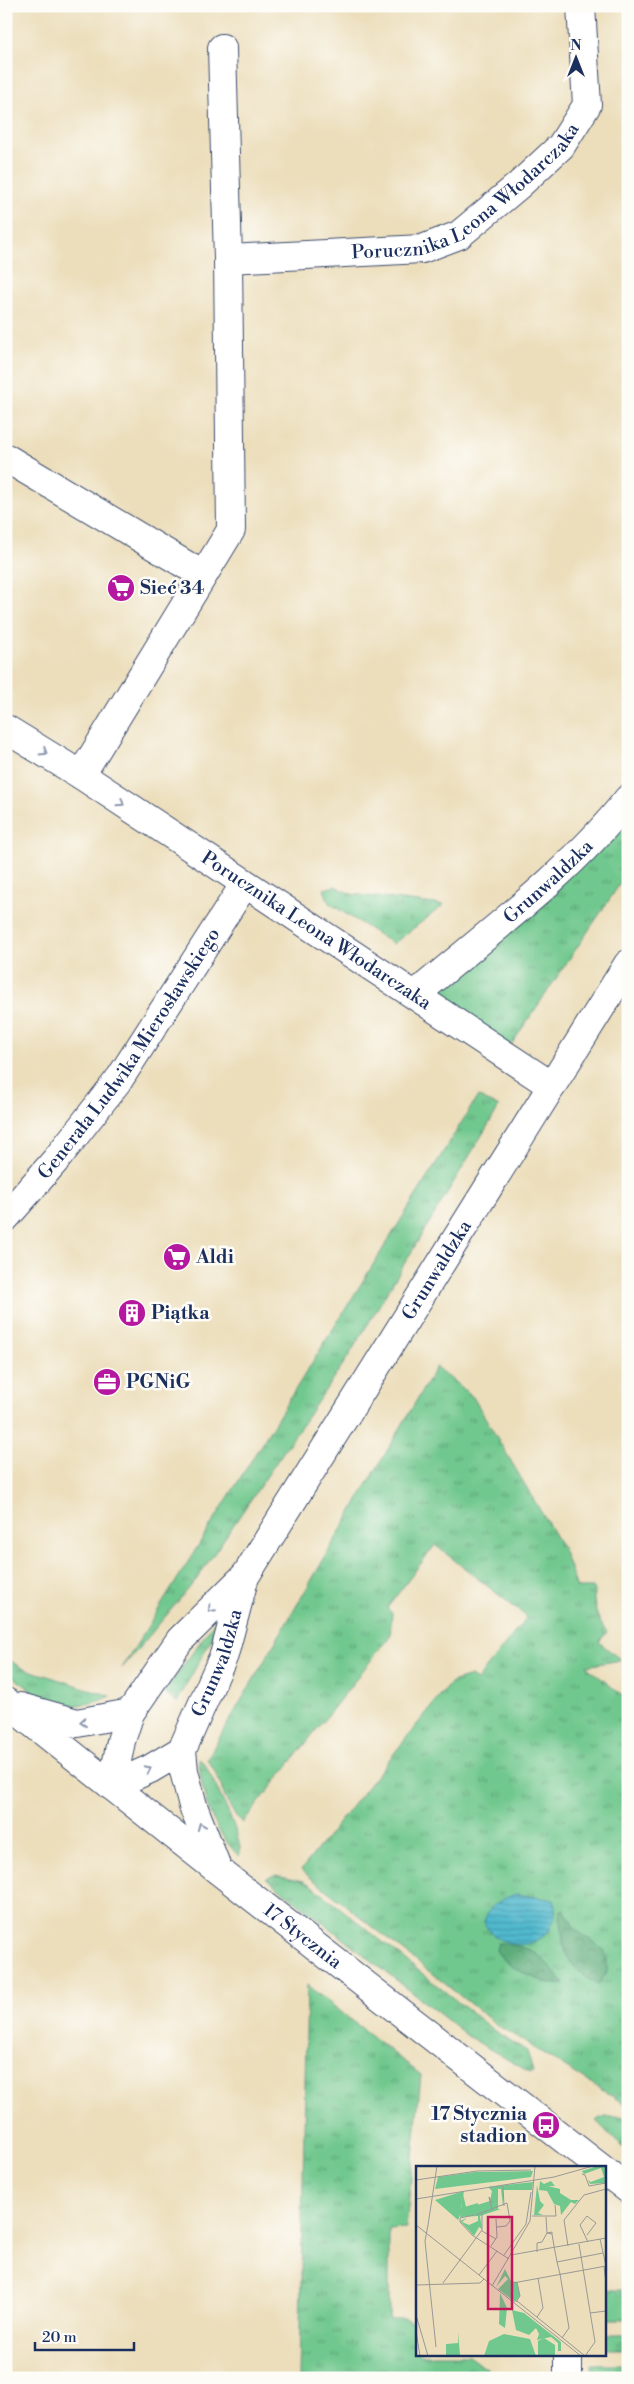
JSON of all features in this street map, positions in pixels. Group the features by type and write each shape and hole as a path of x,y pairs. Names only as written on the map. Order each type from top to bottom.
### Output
{"street":[{"name":"Porucznika Leona Włodarczaka","path":"228,259 422,249 459,235 561,146 587,105 581,6"},
{"path":"81,776 231,530 228,259 222,48"},
{"path":"6,458 203,575"},
{"name":"Porucznika Leona Włodarczaka","path":"6,729 81,776 552,1086"},
{"name":"Grunwaldzka","path":"415,995 554,877 589,843 628,799"},
{"name":"Generała Ludwika Mierosławskiego","path":"6,1217 55,1161 120,1078 244,885"},
{"name":"Grunwaldzka","path":"112,1786 121,1741 130,1713 180,1640 246,1575 552,1086 618,1003 628,965"},
{"name":"Grunwaldzka","path":"182,1750 224,1655 246,1575"},
{"path":"7,1703 77,1723 130,1713"},
{"name":"17 Stycznia","path":"7,1703 586,2163"},
{"path":"112,1786 150,1769 182,1750 184,1772 193,1806 219,1871"},
{"path":"606,2172 628,2189"},
{"path":"568,2356 568,2378"}],"green space":[{"path":"628,799 628,872 505,1054 415,995"},
{"path":"335,886 351,894 444,905 393,944 329,903 324,889"},
{"path":"478,1096 499,1107 348,1357 196,1580 122,1668"},
{"path":"436,1367 473,1397 563,1549 577,1588 594,1588 596,1612 607,1632 599,1642 621,1660 586,1666 628,1700 628,2106 497,2025 301,1870 451,1682 471,1676 477,1680 527,1617 435,1545 387,1608 392,1613 390,1636 243,1823 231,1809 207,1759"},
{"path":"229,1601 231,1603 177,1702 164,1693"},
{"path":"6,1658 22,1668 111,1696 81,1705 67,1705 55,1702 31,1690 6,1671"},
{"path":"199,1759 205,1764 234,1825 240,1849 239,1856 222,1835 210,1812 202,1786"},
{"path":"276,1875 304,1881 314,1887 493,2030 527,2051 533,2072 531,2073 469,2037 266,1878"},
{"path":"564,1909 575,1929 603,1949 607,1961 607,1972 598,1985 577,1969 567,1954 562,1936 560,1911"},
{"path":"498,1943 523,1948 538,1955 565,1984 537,1979 517,1969 508,1963 496,1950"},
{"path":"307,1985 421,2075 406,2228 389,2229 389,2319 406,2319 416,2324 416,2356 469,2356 487,2368 488,2378 299,2378"},
{"path":"606,2117 628,2117 628,2153 596,2121"},
{"path":"606,2290 628,2290 628,2319 606,2319"},
{"path":"606,2335 628,2335 628,2349 606,2349"},
{"path":"592,2364 628,2364 628,2378 592,2378"}],"water":[{"path":"516,1894 554,1900 555,1917 550,1930 540,1938 529,1943 516,1944 503,1941 492,1933 484,1922 492,1907 505,1898"}],"place":[{"name":"Sieć 34","path":"121,588"},
{"name":"Aldi","path":"177,1257"},
{"name":"Piątka","path":"132,1313"},
{"name":"PGNiG","path":"107,1382"},
{"name":"17 Stycznia stadion","path":"546,2125"}]}
